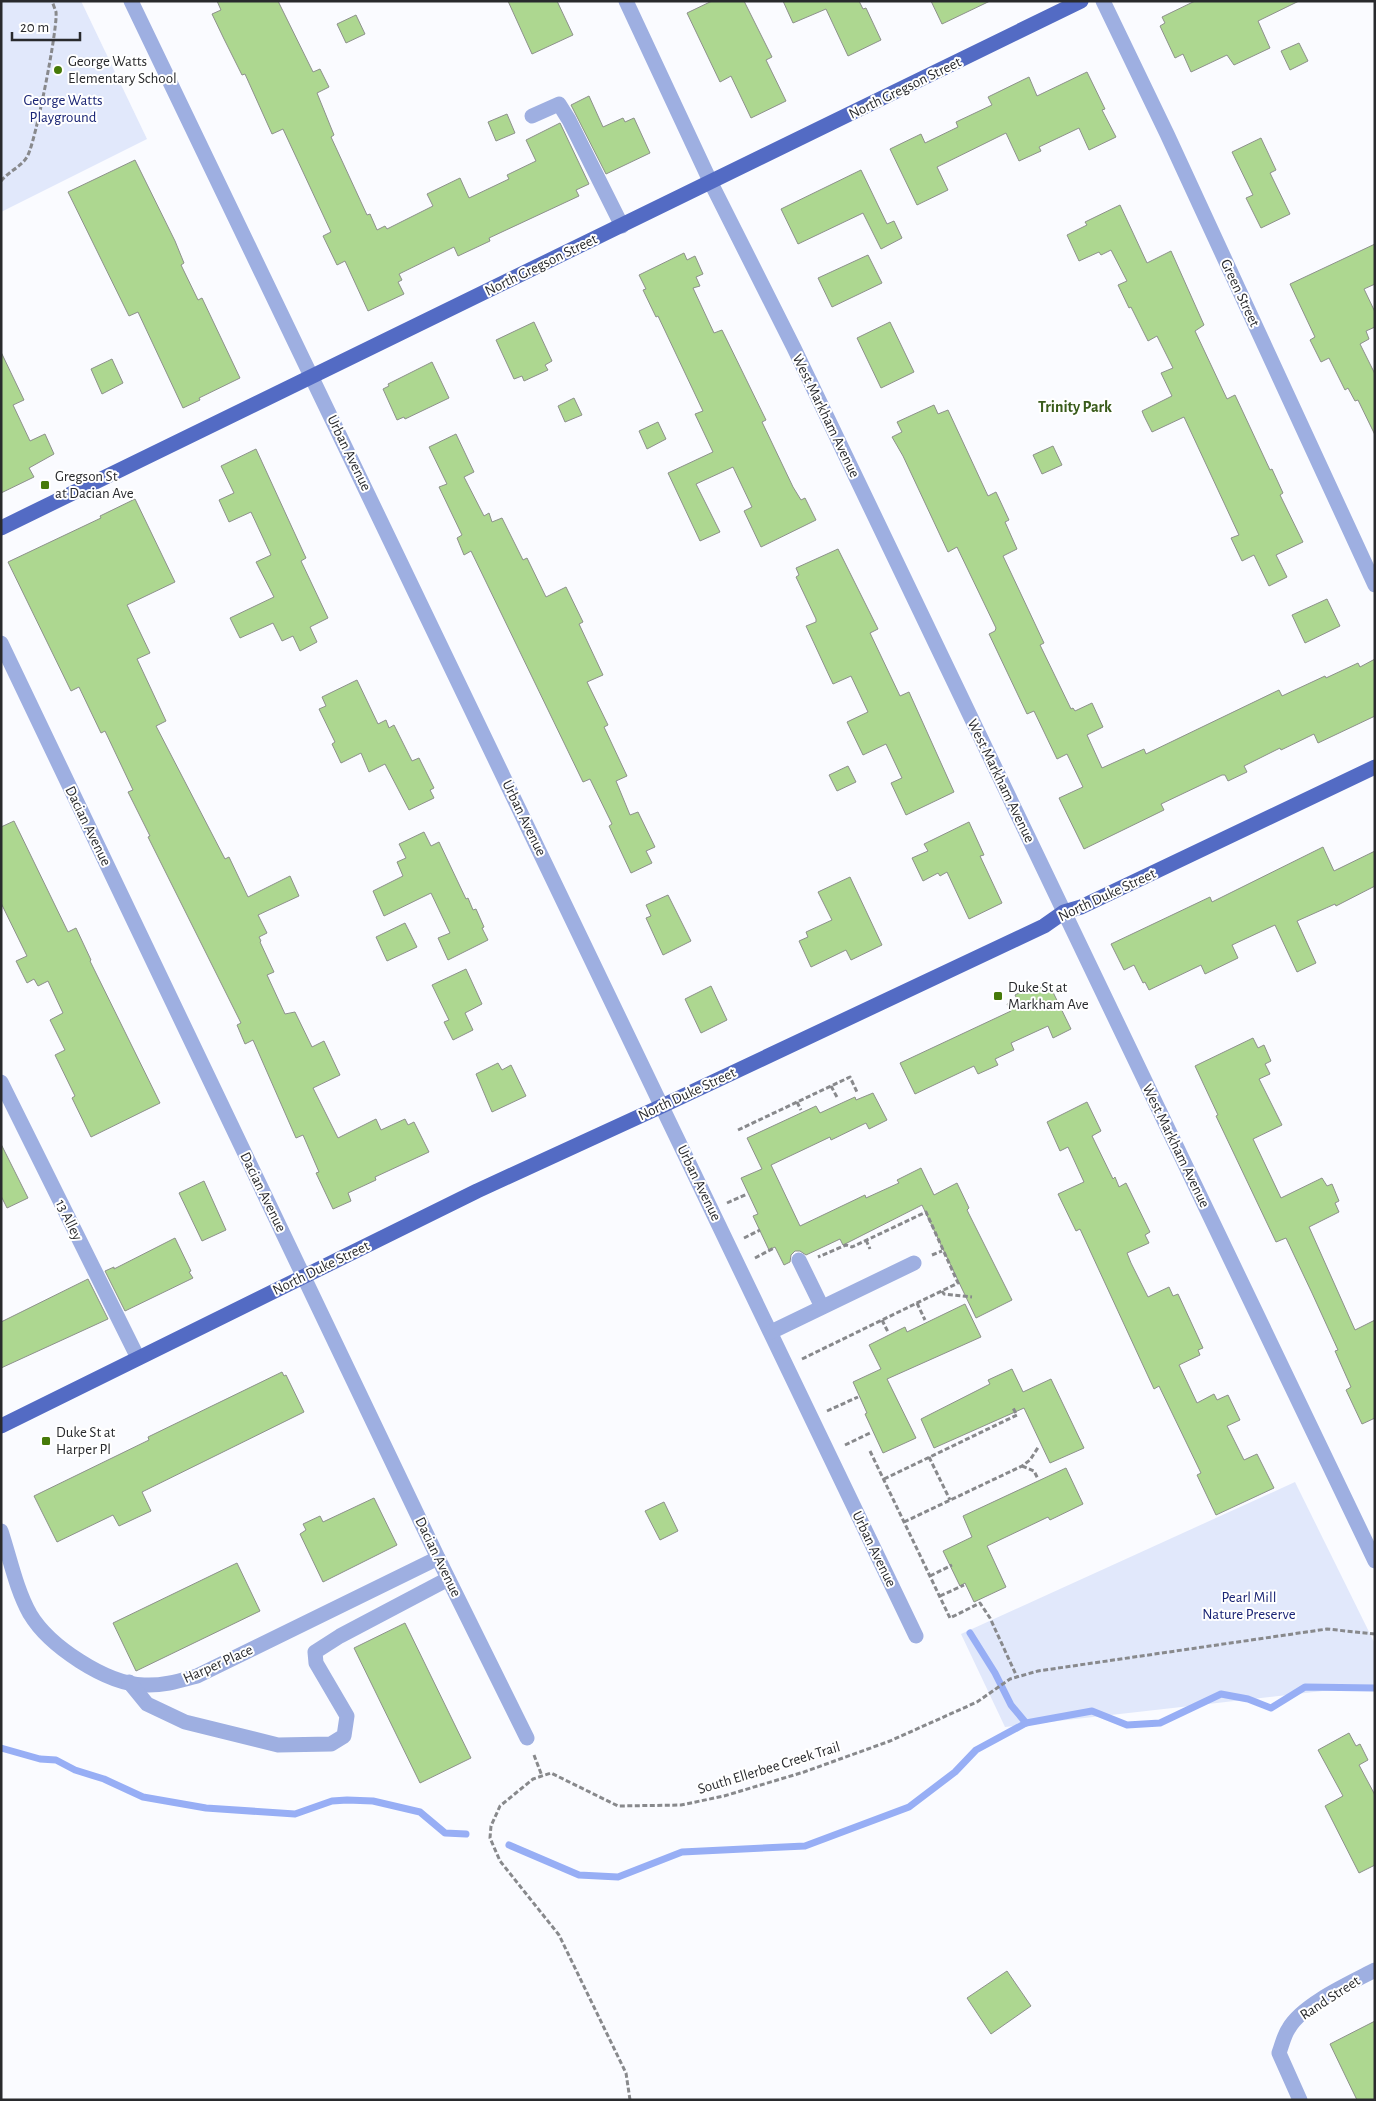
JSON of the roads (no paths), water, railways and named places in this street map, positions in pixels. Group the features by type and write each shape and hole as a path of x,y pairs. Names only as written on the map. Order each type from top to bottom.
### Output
{"main road":[{"name":"North Gregson Street","path":"1,528 1081,1"},
{"name":"North Duke Street","path":"1,1426 477,1191 1044,926 1064,912 1081,907 1375,768"}],"street":[{"name":"Urban Avenue","path":"132,1 310,377 916,1636"},
{"name":"West Markham Avenue","path":"626,1 711,183 794,348 1375,1562"},
{"name":"Green Street","path":"1103,1 1167,134 1375,585"},
{"path":"532,116 558,104 570,120 622,226"},
{"name":"Dacian Avenue","path":"1,643 448,1579 528,1738"},
{"name":"13 Alley","path":"1,1082 138,1358"},
{"path":"805,1260 822,1307"},
{"path":"770,1332 914,1263"},
{"name":"Harper Place","path":"1,1531 24,1601 37,1624 54,1642 84,1664 100,1672 143,1685 172,1684 197,1676 438,1558"},
{"path":"129,1682 147,1704 185,1722 278,1745 331,1744 344,1736 347,1716 316,1662 315,1652 340,1636 448,1579"},
{"name":"Rand Street","path":"1300,2100 1279,2053 1288,2028 1300,2014 1331,1993 1375,1970"}],"waterway":[{"path":"970,1633 995,1673 1011,1705 1026,1723"},
{"path":"509,1845 579,1875 618,1877 682,1852 805,1846 909,1807 955,1772 976,1750 1026,1723 1092,1711 1127,1725 1160,1723 1221,1694 1248,1699 1271,1708 1305,1687 1375,1688"},
{"path":"1,1748 40,1759 56,1760 75,1770 104,1779 143,1797 206,1808 295,1814 332,1801 373,1801 420,1812 445,1833 466,1834"}],"place":[{"name":"George Watts Elementary School","path":"58,70"},
{"name":"Gregson St at Dacian Ave","path":"45,485"},
{"name":"Duke St at Markham Ave","path":"998,996"},
{"name":"Duke St at Harper Pl","path":"46,1441"}],"district":[{"name":"Trinity Park","path":"1075,407"}],"park label":[{"name":"George Watts Playground","path":"63,108"},
{"name":"Pearl Mill Nature Preserve","path":"1249,1606"}]}
